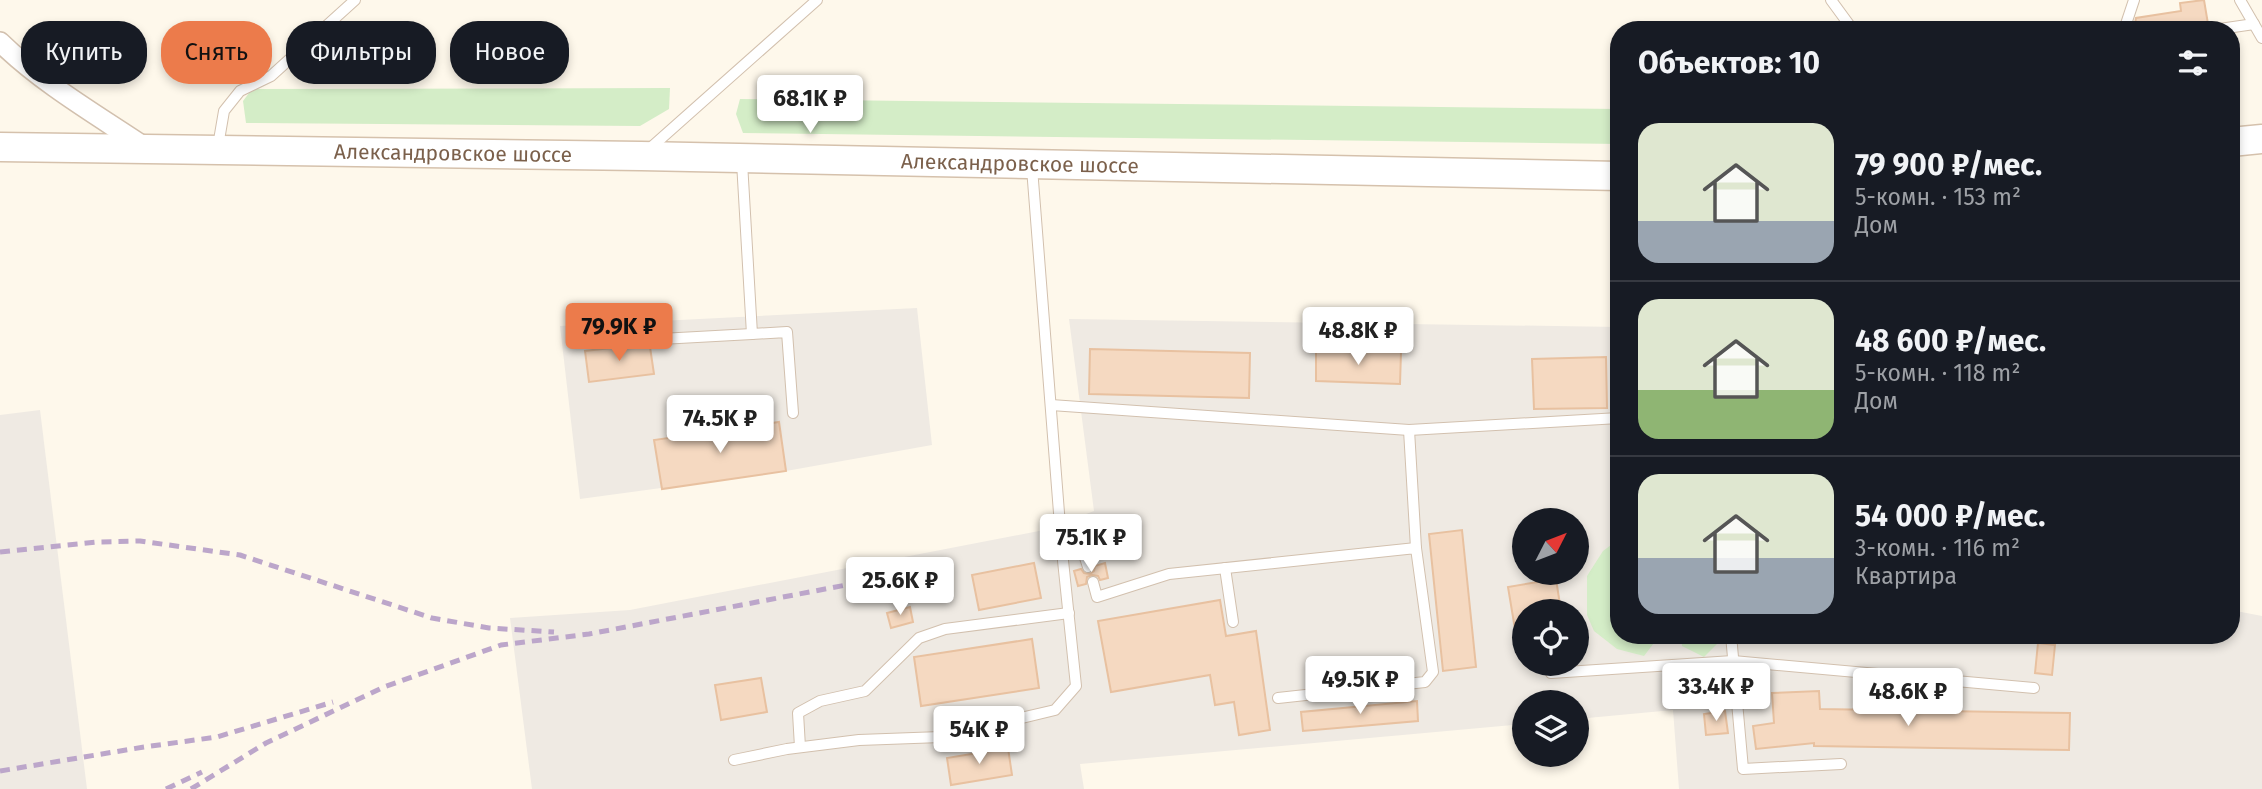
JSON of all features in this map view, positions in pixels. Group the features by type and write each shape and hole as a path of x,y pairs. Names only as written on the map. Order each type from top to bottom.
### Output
{"main road":[{"path":"2240,141 2262,139"},
{"name":"Александровское шоссе","path":"0,148 641,156 1610,176"}],"street":[{"path":"0,42 15,57 148,149"}],"lane":[{"path":"217,150 224,111 240,91 271,76 355,0"},
{"path":"641,156 817,0"},
{"path":"1831,0 1846,21"},
{"path":"2127,21 2134,0"},
{"path":"2240,0 2262,38"},
{"path":"2240,26 2254,24"},
{"path":"742,158 752,334"},
{"path":"734,760 800,747 859,740 941,737 1055,710 1076,686 1031,164"},
{"path":"624,341 787,332 793,413"},
{"path":"1051,405 1409,430 1610,419"},
{"path":"1278,698 1425,682 1433,672 1416,548 1409,430"},
{"path":"1061,530 1080,542 1088,567"},
{"path":"1093,582 1097,597 1169,574 1416,548"},
{"path":"1225,568 1233,622"},
{"path":"800,747 798,713 820,701 865,691 919,638 945,629 1069,613"},
{"path":"1732,644 1743,769 1841,764"},
{"path":"1589,670 1733,661 2034,688"}],"shaded area":[{"path":"917,308 932,445 786,471 580,499 560,326"},
{"path":"1069,319 1610,327 1610,644 2240,644 2240,612 2262,616 2262,789 1679,789 1673,710 1589,718 1589,690 1512,690 1512,725 1080,764 1084,789 532,789 510,618 630,610 1044,530 1094,511"},
{"path":"40,410 87,789 0,789 0,415"}],"green space":[{"path":"670,88 669,109 640,126 246,123 243,101 252,89"},
{"path":"740,99 1610,109 1610,144 743,133 736,114"},
{"path":"1610,546 1610,644 1594,631 1589,620 1589,573 1603,551"},
{"path":"1611,644 1653,644 1644,656 1617,649"},
{"path":"1682,644 1717,644 1704,657"}],"building":[{"path":"2204,0 2208,21 2136,21 2136,18 2181,11 2180,3"},
{"path":"650,347 654,374 589,382 585,351"},
{"path":"1090,349 1250,353 1249,398 1089,394"},
{"path":"1316,350 1401,352 1400,384 1316,381"},
{"path":"1606,357 1607,408 1534,409 1532,359"},
{"path":"779,422 786,471 662,489 654,440"},
{"path":"1462,530 1476,667 1443,671 1429,534"},
{"path":"1034,563 1041,598 979,610 972,575"},
{"path":"1105,563 1108,578 1100,580 1098,576 1092,575 1087,577 1086,584 1078,586 1074,571 1081,569 1090,574 1095,566"},
{"path":"1557,585 1559,599 1512,599 1512,611 1508,587"},
{"path":"1220,600 1226,636 1256,631 1270,730 1239,735 1234,702 1215,705 1210,675 1111,692 1098,621"},
{"path":"910,607 913,622 891,628 887,613"},
{"path":"1032,639 1039,688 921,706 914,657"},
{"path":"2038,644 2055,645 2052,675 2035,673"},
{"path":"761,678 767,712 721,720 715,685"},
{"path":"1819,691 1820,709 2070,713 2069,750 1814,746 1814,743 1756,749 1753,726 1774,723 1772,693"},
{"path":"1417,701 1418,721 1303,731 1301,712"},
{"path":"1725,711 1728,733 1706,735 1704,714"},
{"path":"1008,748 1012,775 951,785 947,758"}],"railway":[{"path":"0,552 97,542 140,541 240,555 432,618 489,628 554,632"},
{"path":"191,789 266,743 384,687 501,645 589,634 946,566"},
{"path":"0,771 217,737 333,702"},
{"path":"166,789 202,772"}]}
